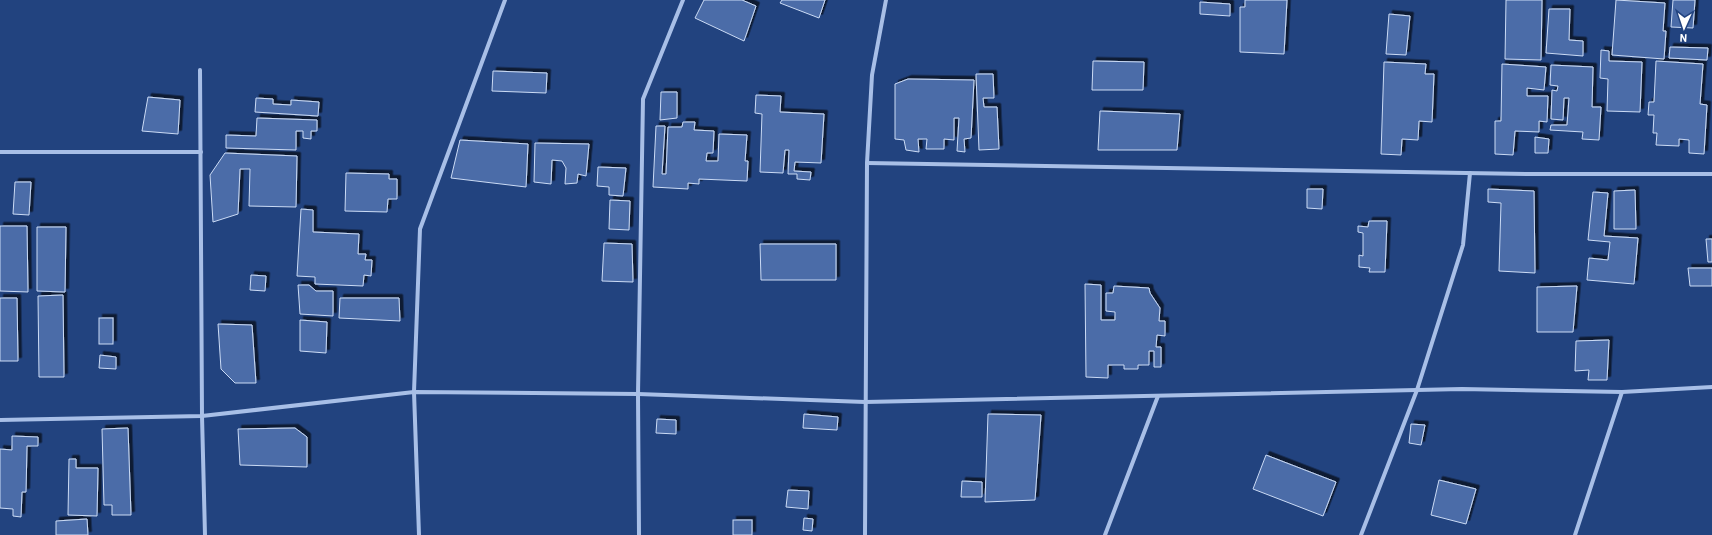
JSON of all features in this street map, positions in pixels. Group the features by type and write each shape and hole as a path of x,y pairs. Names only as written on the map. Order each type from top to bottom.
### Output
{"street":[{"path":"419,535 414,392 420,229 505,0"},
{"path":"639,535 638,394 643,99 683,0"},
{"path":"865,535 864,402 867,164 872,75 886,0"},
{"path":"200,70 202,416 205,535"},
{"path":"0,152 201,152"},
{"path":"867,164 1470,173 1712,174"},
{"path":"1361,535 1418,390 1463,245 1470,173"},
{"path":"0,420 202,416 414,392 638,394 864,402 1418,390 1622,392 1712,387"},
{"path":"1575,535 1622,392"},
{"path":"1105,535 1158,396"}],"building":[{"path":"704,0 742,0 756,6 744,41 695,18"},
{"path":"782,0 825,0 819,18 780,3"},
{"path":"1245,0 1287,0 1284,54 1240,52 1240,7 1245,7"},
{"path":"1506,0 1542,0 1541,60 1505,59"},
{"path":"1616,0 1665,3 1663,31 1666,31 1664,59 1612,55"},
{"path":"1673,0 1695,0 1693,28 1671,27"},
{"path":"1200,2 1230,4 1230,16 1200,14"},
{"path":"1549,9 1570,9 1569,40 1583,41 1583,56 1546,53"},
{"path":"1389,14 1410,16 1406,55 1386,54"},
{"path":"1670,47 1708,48 1707,60 1669,58"},
{"path":"1601,50 1609,51 1609,61 1642,62 1640,112 1607,111 1608,79 1600,78"},
{"path":"1093,61 1144,62 1143,90 1092,90"},
{"path":"1656,61 1703,64 1700,104 1707,105 1704,154 1689,153 1689,140 1679,139 1679,146 1656,145 1657,133 1653,133 1654,115 1648,115 1649,102 1654,102"},
{"path":"1384,62 1426,64 1425,74 1434,74 1432,122 1419,121 1418,140 1402,139 1401,155 1381,154"},
{"path":"1502,64 1546,67 1544,90 1527,88 1527,96 1548,96 1547,122 1539,121 1539,132 1515,131 1513,155 1495,154 1495,121 1501,121"},
{"path":"1551,65 1593,67 1592,107 1601,107 1599,140 1582,139 1583,132 1550,130 1551,125 1567,125 1569,98 1564,98 1563,120 1551,119 1552,90 1557,91 1558,86 1550,85"},
{"path":"493,71 547,73 546,93 492,91"},
{"path":"976,74 993,74 994,98 983,98 984,107 997,107 999,149 979,150"},
{"path":"908,79 974,80 971,138 964,139 965,152 957,151 959,118 954,118 954,140 944,139 944,149 926,149 927,139 918,139 919,152 906,150 904,140 895,139 895,84"},
{"path":"661,92 677,92 677,118 660,120"},
{"path":"756,95 781,96 780,112 824,114 821,163 795,162 794,171 811,172 810,180 797,179 797,174 788,174 789,150 785,150 783,173 760,172 762,114 755,113"},
{"path":"148,97 180,100 178,134 142,131"},
{"path":"256,98 273,99 273,104 291,105 291,100 319,102 318,116 255,112"},
{"path":"1100,111 1180,114 1177,150 1098,150"},
{"path":"257,118 317,120 317,131 311,131 311,139 303,138 303,131 296,131 296,150 226,148 226,135 256,136"},
{"path":"683,122 695,122 694,130 714,131 713,153 707,153 706,161 718,161 719,134 747,135 745,161 748,161 747,181 699,179 699,184 688,183 688,189 653,187 656,126 665,126 662,174 666,174 668,127 682,127"},
{"path":"1535,137 1549,139 1548,153 1535,153"},
{"path":"460,140 528,144 526,187 451,178"},
{"path":"535,143 589,144 586,176 578,174 577,183 565,184 566,168 562,161 552,160 551,184 534,182"},
{"path":"225,153 297,156 296,207 249,206 250,169 240,169 238,214 213,222 210,175"},
{"path":"598,167 626,168 623,196 609,195 609,187 597,186"},
{"path":"346,173 389,174 389,179 397,179 397,199 388,199 387,212 345,211"},
{"path":"15,182 31,182 29,215 13,214"},
{"path":"1307,189 1323,189 1322,209 1307,208"},
{"path":"1488,189 1534,191 1535,273 1499,271 1501,203 1488,202"},
{"path":"1635,190 1636,229 1614,229 1614,191"},
{"path":"1593,192 1608,193 1604,236 1638,238 1634,284 1587,280 1589,258 1608,260 1610,242 1588,240"},
{"path":"610,200 630,201 629,230 609,229"},
{"path":"301,209 313,210 313,232 359,234 358,254 366,254 365,260 372,260 371,276 364,275 363,286 315,284 315,277 297,276"},
{"path":"1369,221 1387,221 1385,272 1369,272 1370,268 1359,267 1359,255 1363,256 1363,233 1358,232 1358,226 1368,227"},
{"path":"0,226 27,226 28,292 0,291"},
{"path":"37,227 66,227 65,292 37,291"},
{"path":"1706,239 1712,239 1712,262 1708,262"},
{"path":"604,243 632,244 633,282 602,281"},
{"path":"760,244 836,244 836,280 761,280"},
{"path":"1688,268 1712,268 1712,286 1690,286"},
{"path":"251,275 266,276 265,291 250,290"},
{"path":"1085,284 1101,285 1101,320 1115,320 1115,312 1106,311 1106,293 1113,293 1114,286 1149,288 1150,293 1160,308 1159,321 1165,321 1165,336 1157,335 1156,347 1161,347 1161,367 1154,367 1154,351 1149,351 1149,365 1138,365 1138,369 1124,369 1124,365 1108,365 1108,378 1086,377"},
{"path":"298,285 309,285 316,291 333,291 333,316 300,314"},
{"path":"1577,286 1573,332 1537,332 1537,287"},
{"path":"63,295 64,377 39,377 38,296"},
{"path":"0,298 17,298 18,361 0,361"},
{"path":"340,298 399,298 400,321 339,318"},
{"path":"99,318 113,318 113,344 99,344"},
{"path":"300,320 327,322 326,353 300,351"},
{"path":"218,324 252,325 256,383 235,383 221,369"},
{"path":"1609,340 1607,380 1588,380 1589,370 1575,371 1576,341"},
{"path":"100,355 116,357 116,369 99,368"},
{"path":"804,414 838,417 837,430 803,428"},
{"path":"988,414 1041,415 1035,500 985,502"},
{"path":"657,419 676,420 676,434 656,433"},
{"path":"1411,424 1425,425 1421,445 1409,443"},
{"path":"128,428 131,515 112,515 112,505 104,505 102,429"},
{"path":"295,428 307,437 307,467 240,465 238,429"},
{"path":"12,436 38,437 38,446 27,446 26,492 22,492 21,517 13,516 13,509 0,508 0,449 12,450"},
{"path":"1266,455 1336,482 1323,516 1253,489"},
{"path":"69,459 76,459 76,468 98,468 97,516 68,515"},
{"path":"1439,480 1476,489 1466,524 1431,515"},
{"path":"962,481 982,482 982,497 961,497"},
{"path":"788,490 809,491 808,509 786,507"},
{"path":"804,518 813,519 812,531 803,530"},
{"path":"87,519 88,535 56,535 56,521"},
{"path":"733,520 752,520 752,535 733,535"}]}
